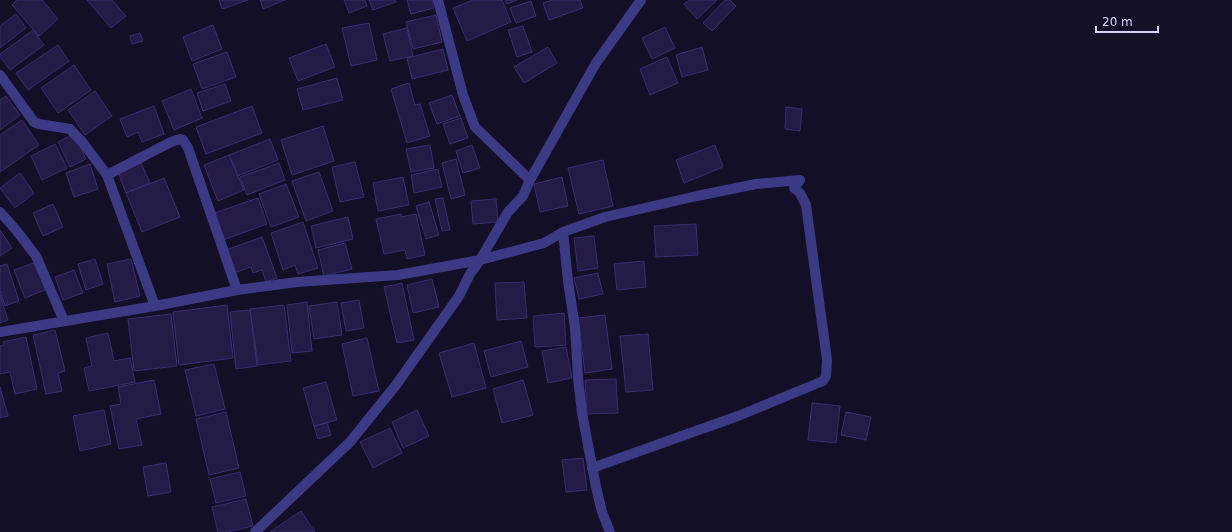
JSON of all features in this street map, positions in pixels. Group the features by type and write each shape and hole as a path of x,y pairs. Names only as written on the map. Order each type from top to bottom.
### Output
{"street":[{"path":"438,0 463,95 475,127 530,180"},
{"path":"255,532 350,442 396,385 459,296 470,274 480,260 508,212 523,196 530,180 596,63 641,0"},
{"path":"0,75 34,122 70,129 83,143 107,175 155,306"},
{"path":"107,175 171,142 180,139 182,140 188,148 237,290"},
{"path":"0,332 155,306 237,290 297,282 398,275 480,260 544,243 563,232 605,217 756,184 800,180 794,188 800,193 806,205 827,360 826,376 823,381 738,416 592,468"},
{"path":"0,212 36,256 64,321"},
{"path":"563,232 575,328 582,413 602,512 610,532"}],"building":[{"path":"17,0 42,0 58,19 39,36 12,5"},
{"path":"87,0 112,0 126,16 111,28"},
{"path":"219,0 248,0 222,9"},
{"path":"260,0 285,0 263,9"},
{"path":"344,0 365,0 367,6 349,13"},
{"path":"369,0 395,0 396,2 373,10"},
{"path":"407,0 432,0 434,8 411,14"},
{"path":"473,0 502,0 511,22 467,41 453,8"},
{"path":"505,0 517,0 507,4"},
{"path":"552,0 580,0 583,8 549,20 543,3"},
{"path":"689,0 717,0 697,19 684,4"},
{"path":"725,0 730,0 736,6 712,31 703,23"},
{"path":"531,1 536,16 516,23 510,8"},
{"path":"16,14 26,28 0,48 0,26"},
{"path":"436,15 442,42 413,49 406,22"},
{"path":"369,23 377,60 351,66 342,28"},
{"path":"213,25 222,49 192,61 183,37"},
{"path":"523,26 532,52 517,57 508,30"},
{"path":"665,27 675,48 652,59 642,38"},
{"path":"407,28 413,56 390,61 383,34"},
{"path":"33,30 44,45 10,70 0,57 0,54"},
{"path":"140,33 143,41 132,44 130,36"},
{"path":"326,44 335,67 298,81 289,58"},
{"path":"58,45 69,61 28,90 16,73"},
{"path":"548,47 557,63 524,83 514,67"},
{"path":"702,47 708,70 682,77 676,55"},
{"path":"443,49 448,70 412,79 407,58"},
{"path":"227,52 236,77 202,89 193,64"},
{"path":"667,57 678,83 650,95 640,69"},
{"path":"74,65 91,90 58,113 41,88"},
{"path":"337,78 343,100 303,110 297,89"},
{"path":"409,83 415,105 420,104 430,136 407,143 391,89"},
{"path":"225,84 231,101 203,111 197,93"},
{"path":"191,89 202,118 174,130 162,101"},
{"path":"95,91 112,116 85,135 68,110"},
{"path":"452,95 460,116 437,124 429,103"},
{"path":"6,96 20,115 0,130 0,100"},
{"path":"154,106 164,134 142,142 138,132 127,137 120,119"},
{"path":"252,106 262,133 206,154 196,127"},
{"path":"786,107 802,109 800,131 785,129"},
{"path":"461,118 468,138 450,144 443,124"},
{"path":"22,120 39,145 0,172 0,135"},
{"path":"323,126 334,161 292,175 281,140"},
{"path":"74,134 86,159 70,167 58,142"},
{"path":"270,139 278,160 238,176 229,155"},
{"path":"55,144 67,168 42,180 31,156"},
{"path":"430,145 434,168 411,172 406,149"},
{"path":"472,145 480,168 463,173 456,151"},
{"path":"715,145 723,167 684,183 676,160"},
{"path":"229,155 244,190 218,201 204,165"},
{"path":"456,159 465,195 451,199 442,163"},
{"path":"603,160 613,206 579,214 568,168"},
{"path":"355,162 364,197 340,202 332,167"},
{"path":"141,163 150,183 126,193 118,172"},
{"path":"279,163 285,180 247,195 240,177"},
{"path":"90,164 98,189 74,197 66,173"},
{"path":"438,169 442,187 414,193 411,175"},
{"path":"319,172 333,211 306,221 292,181"},
{"path":"20,173 34,193 15,208 0,188"},
{"path":"403,177 409,205 378,211 373,183"},
{"path":"562,177 568,206 540,212 534,184"},
{"path":"164,178 180,217 142,232 126,193"},
{"path":"286,184 299,217 271,227 259,194"},
{"path":"258,198 267,224 223,240 214,213"},
{"path":"443,198 450,230 442,231 435,199"},
{"path":"496,199 498,222 473,224 471,201"},
{"path":"429,202 439,235 426,239 416,206"},
{"path":"53,204 63,227 43,236 33,213"},
{"path":"401,214 401,217 416,214 425,255 407,259 405,250 384,254 376,219"},
{"path":"348,217 353,239 316,248 311,226"},
{"path":"303,222 318,268 298,274 295,265 283,270 271,233"},
{"path":"696,224 698,255 656,257 654,226"},
{"path":"0,230 12,248 0,256"},
{"path":"594,236 598,268 578,271 574,238"},
{"path":"262,237 277,278 266,282 262,270 253,273 251,267 234,273 226,250"},
{"path":"345,243 352,269 324,276 318,250"},
{"path":"95,259 103,284 86,290 78,264"},
{"path":"131,259 140,296 115,302 107,264"},
{"path":"644,261 646,287 617,290 614,264"},
{"path":"36,262 47,289 25,298 14,270"},
{"path":"7,264 19,301 5,306 0,291 0,266"},
{"path":"74,270 83,293 63,300 55,277"},
{"path":"598,273 603,294 579,299 574,278"},
{"path":"432,279 439,307 413,313 407,285"},
{"path":"524,282 527,318 497,320 495,283"},
{"path":"402,283 414,340 397,343 384,287"},
{"path":"0,295 8,320 0,323"},
{"path":"359,300 364,328 346,331 341,303"},
{"path":"307,302 312,351 292,353 287,305"},
{"path":"337,302 342,335 314,339 309,306"},
{"path":"227,305 233,358 179,365 173,312"},
{"path":"284,305 291,361 258,365 250,309"},
{"path":"250,310 257,366 236,369 230,312"},
{"path":"564,313 566,345 535,347 533,316"},
{"path":"171,314 177,366 134,371 128,319"},
{"path":"605,315 612,369 585,373 578,318"},
{"path":"55,330 65,371 58,373 62,391 46,394 33,335"},
{"path":"108,333 114,361 130,358 135,382 89,391 84,368 92,366 86,338"},
{"path":"648,334 653,390 626,392 620,336"},
{"path":"26,337 37,389 15,394 10,372 0,374 0,346 4,345 3,342"},
{"path":"367,338 379,391 353,396 342,344"},
{"path":"521,341 528,367 491,377 484,351"},
{"path":"474,343 486,388 452,397 439,353"},
{"path":"566,347 572,378 548,383 542,351"},
{"path":"214,364 225,409 196,416 185,370"},
{"path":"616,379 618,413 587,414 585,380"},
{"path":"154,380 161,414 136,419 142,445 119,449 110,406 121,404 118,387"},
{"path":"523,380 533,415 502,423 493,389"},
{"path":"326,382 337,420 314,426 303,388"},
{"path":"0,387 8,416 0,418"},
{"path":"812,403 840,406 836,443 808,440"},
{"path":"104,410 111,444 80,451 73,416"},
{"path":"417,410 429,436 403,448 392,422"},
{"path":"226,412 239,468 209,475 196,419"},
{"path":"846,412 871,417 866,440 841,435"},
{"path":"327,423 331,435 318,439 314,426"},
{"path":"390,428 402,453 373,468 360,442"},
{"path":"583,458 587,490 566,492 562,460"},
{"path":"166,463 171,492 148,496 143,467"},
{"path":"240,472 246,496 216,503 210,479"},
{"path":"246,499 253,526 227,532 218,532 212,507"},
{"path":"301,511 315,532 271,532 271,531"}]}
